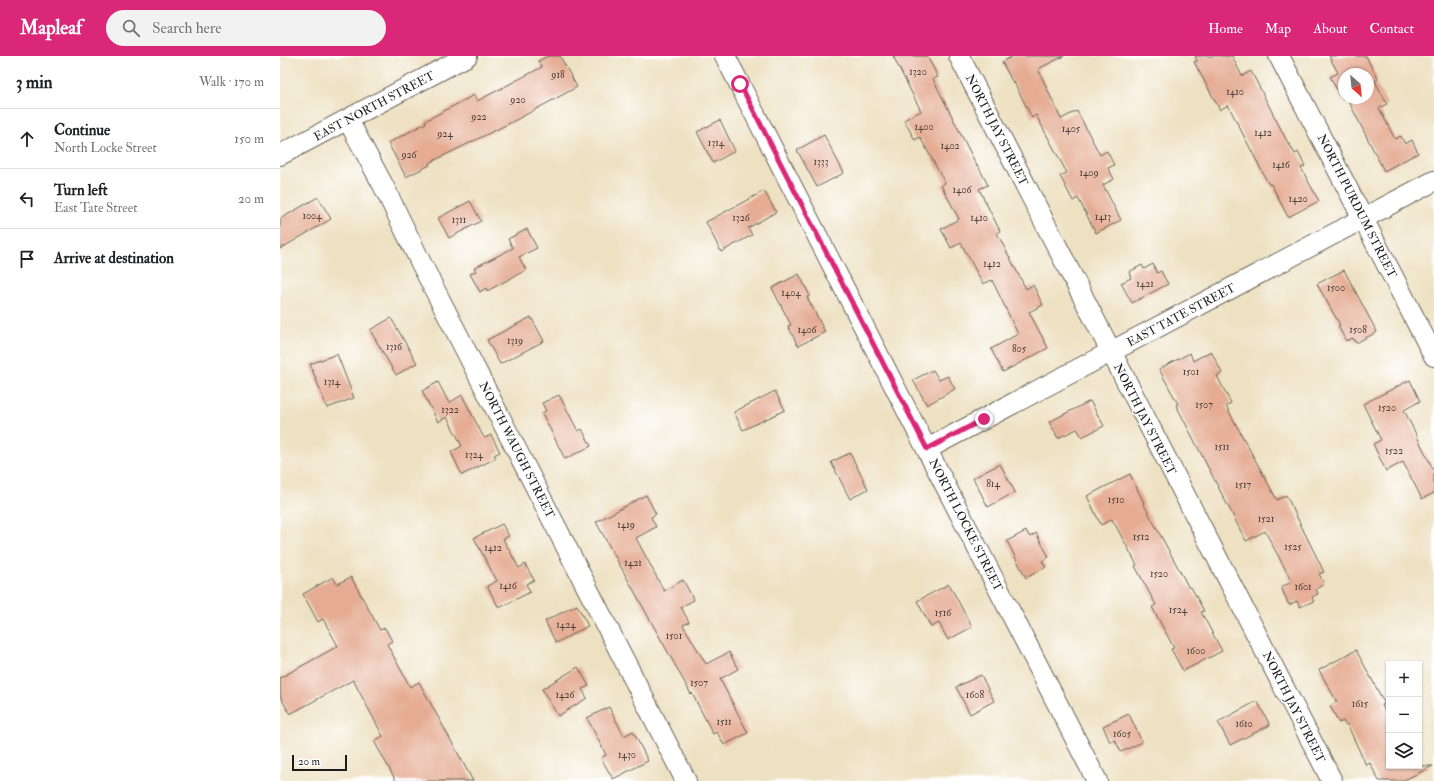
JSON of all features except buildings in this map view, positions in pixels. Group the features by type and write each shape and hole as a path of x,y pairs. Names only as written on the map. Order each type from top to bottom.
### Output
{"street":[{"name":"EAST NORTH STREET","path":"280,155 468,56"},
{"name":"NORTH LOCKE STREET","path":"725,56 1097,781"},
{"name":"NORTH JAY STREET","path":"959,56 1332,781"},
{"name":"NORTH PURDUM STREET","path":"1279,56 1434,356"},
{"name":"NORTH WAUGH STREET","path":"348,120 383,185 421,263 686,781"},
{"name":"EAST TATE STREET","path":"927,449 1434,181"}],"route":[{"path":"740,84 927,449 984,419"}]}
